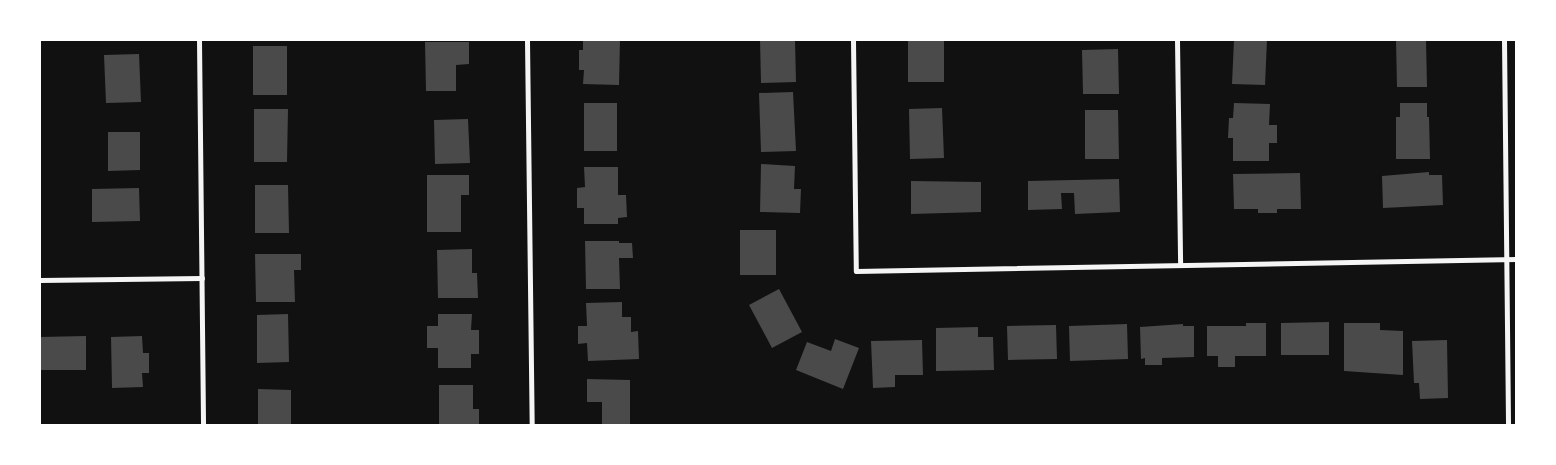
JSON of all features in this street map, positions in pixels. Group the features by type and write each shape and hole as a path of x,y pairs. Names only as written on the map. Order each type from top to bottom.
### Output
{"street":[{"path":"199,40 203,425"},
{"path":"527,40 532,425"},
{"path":"853,40 856,271 1516,259"},
{"path":"1178,40 1180,265"},
{"path":"1504,40 1508,425"},
{"path":"40,280 202,278"}],"building":[{"path":"583,40 620,40 619,85 583,84 584,70 579,70 579,50 583,50"},
{"path":"760,40 795,40 796,82 761,83"},
{"path":"908,40 944,40 944,82 908,82"},
{"path":"1234,40 1267,40 1265,85 1232,84"},
{"path":"1396,40 1426,40 1427,87 1397,87"},
{"path":"425,42 469,42 469,64 456,65 456,91 426,91"},
{"path":"253,46 287,46 287,95 253,95"},
{"path":"1118,49 1119,94 1083,94 1082,50"},
{"path":"139,54 141,102 106,103 104,55"},
{"path":"793,92 796,151 761,152 759,93"},
{"path":"584,103 617,103 617,151 584,151"},
{"path":"1234,103 1270,104 1269,125 1277,125 1277,143 1269,143 1269,161 1233,161 1233,138 1228,138 1229,118 1233,118"},
{"path":"1400,103 1427,103 1430,159 1396,159 1396,117 1400,117"},
{"path":"942,108 944,158 910,159 909,109"},
{"path":"254,109 288,109 287,162 254,162"},
{"path":"1085,110 1118,110 1119,159 1085,159"},
{"path":"468,119 470,163 435,164 434,120"},
{"path":"108,132 140,132 140,170 108,171"},
{"path":"761,164 795,166 794,189 801,189 800,213 760,212"},
{"path":"584,167 618,167 618,195 626,195 627,217 618,218 618,224 584,224 584,208 577,208 577,188 585,187"},
{"path":"1429,172 1429,175 1442,175 1443,205 1383,208 1382,176"},
{"path":"1300,173 1301,209 1277,209 1277,213 1258,213 1258,209 1234,209 1233,174"},
{"path":"427,175 469,175 469,195 461,195 461,232 427,232"},
{"path":"1119,179 1120,212 1075,214 1074,193 1061,193 1062,209 1028,210 1028,181"},
{"path":"911,181 981,182 981,212 911,214"},
{"path":"255,185 288,185 289,233 255,233"},
{"path":"139,188 140,221 92,222 92,189"},
{"path":"740,230 776,230 776,275 740,275"},
{"path":"585,241 632,243 633,258 619,258 620,289 586,289"},
{"path":"472,249 472,273 477,273 478,298 438,298 437,250"},
{"path":"255,254 301,254 301,270 294,270 295,302 256,302"},
{"path":"779,289 802,332 772,348 749,305"},
{"path":"622,302 622,317 631,317 631,332 638,331 639,359 588,361 587,343 578,344 578,326 587,326 586,303"},
{"path":"288,314 289,362 257,363 257,315"},
{"path":"438,314 472,314 471,330 479,330 479,354 471,354 471,368 438,368 438,348 427,348 427,326 438,326"},
{"path":"1329,322 1329,355 1281,355 1281,323"},
{"path":"1246,323 1266,323 1266,356 1235,356 1235,367 1218,367 1218,356 1207,356 1207,326 1246,326"},
{"path":"1344,323 1380,323 1380,330 1403,331 1403,375 1344,371"},
{"path":"1127,324 1128,359 1070,361 1069,326"},
{"path":"1183,324 1183,326 1194,326 1194,357 1162,358 1162,365 1145,365 1145,358 1141,359 1140,327"},
{"path":"1056,325 1057,359 1008,360 1007,326"},
{"path":"978,327 978,337 993,337 994,370 936,371 936,328"},
{"path":"86,336 86,370 40,370 40,337"},
{"path":"142,336 143,353 149,353 149,373 142,373 143,387 112,388 111,337"},
{"path":"835,339 859,348 843,389 796,370 807,342 831,351"},
{"path":"922,340 923,375 895,375 895,387 873,388 871,341"},
{"path":"1447,340 1448,398 1420,399 1419,383 1414,383 1412,341"},
{"path":"587,379 630,380 630,425 602,425 602,402 587,402"},
{"path":"439,385 473,385 473,409 479,409 479,425 439,425"},
{"path":"258,389 291,390 291,425 258,425"}]}
